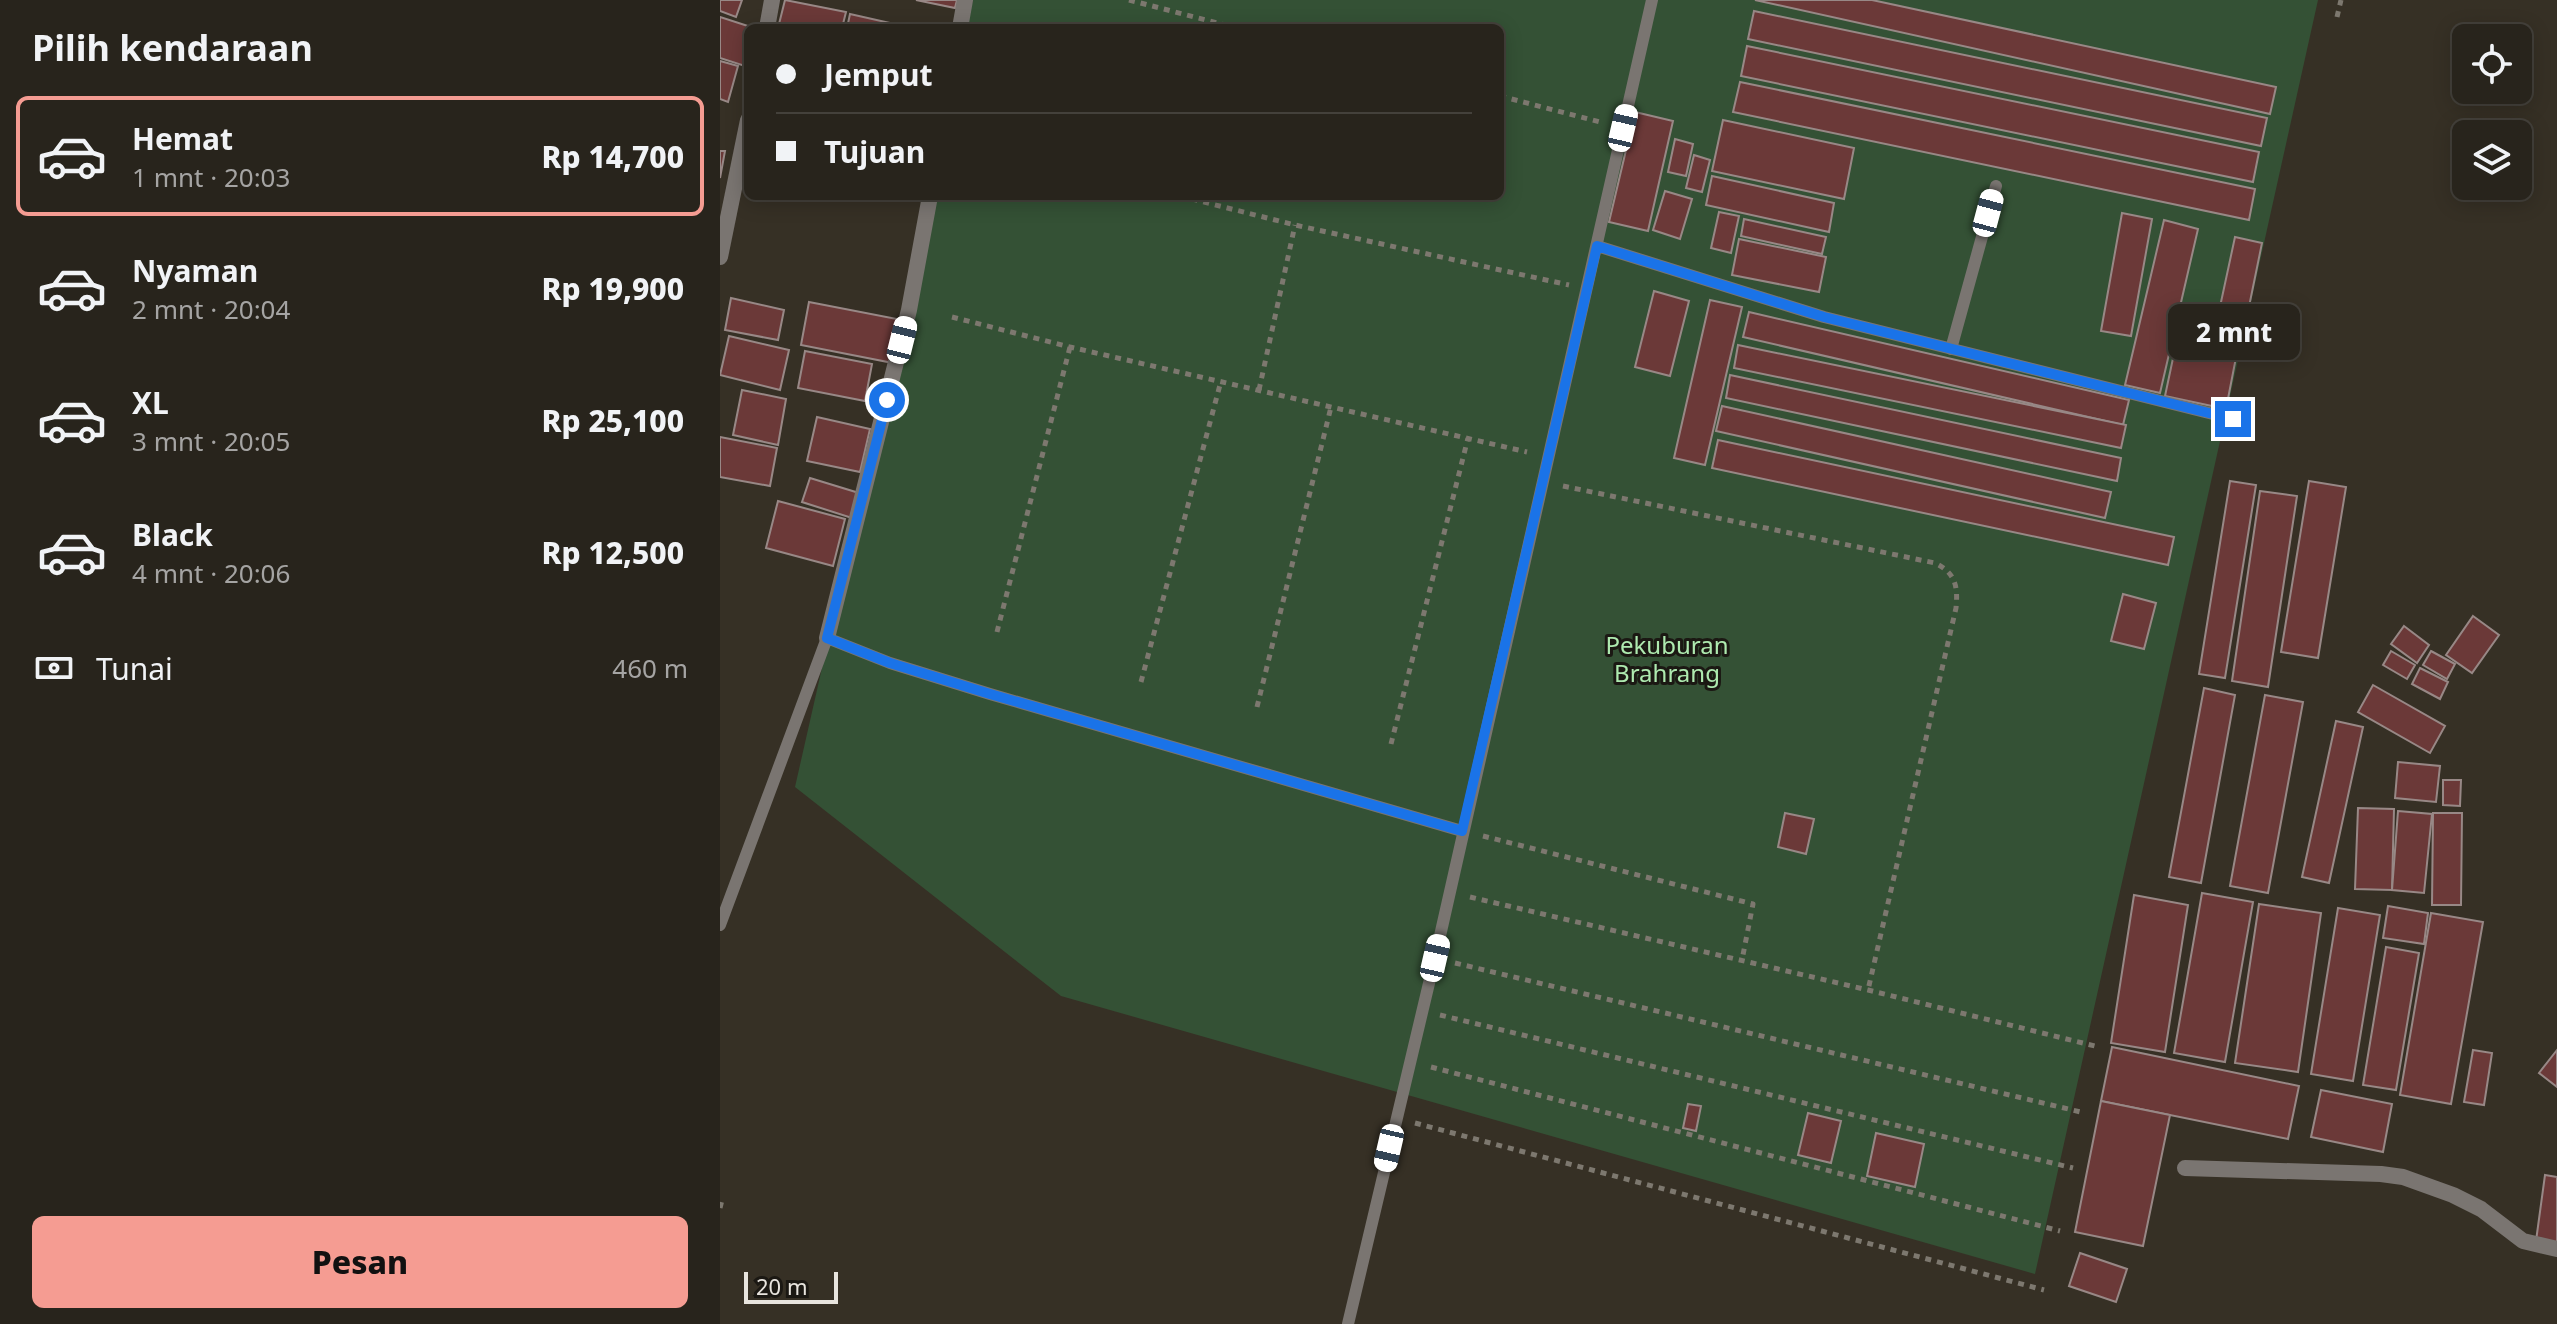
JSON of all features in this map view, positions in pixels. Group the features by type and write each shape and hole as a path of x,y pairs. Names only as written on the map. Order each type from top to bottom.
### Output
{"street":[{"path":"768,24 772,0"},
{"path":"961,24 965,0"},
{"path":"720,257 744,140"},
{"path":"827,638 909,310 929,200"},
{"path":"2185,1168 2403,1177 2481,1209 2523,1241 2557,1249"}],"lane":[{"path":"1348,1324 1423,1011 1652,0"},
{"path":"1951,349 1996,186"},
{"path":"1597,246 1824,317 2233,419"},
{"path":"720,925 827,638 890,663 990,694 1462,831"}],"path":[{"path":"1129,0 1222,24"},
{"path":"2337,17 2341,0"},
{"path":"1504,97 1623,128"},
{"path":"1196,200 1586,289"},
{"path":"1259,390 1295,225"},
{"path":"952,317 1070,347 1548,456"},
{"path":"997,632 1070,347"},
{"path":"1141,682 1221,381"},
{"path":"1257,707 1331,407"},
{"path":"1391,744 1468,438"},
{"path":"1542,481 1935,563 1946,568 1954,577 1958,590 1956,608 1868,990"},
{"path":"1462,831 1753,904 1742,960"},
{"path":"1450,892 2099,1047"},
{"path":"1435,958 2085,1113"},
{"path":"1423,1011 2073,1168"},
{"path":"1411,1062 2060,1231"},
{"path":"1396,1118 2044,1290"},
{"path":"720,1208 722,1200"}],"green space":[{"name":"Pekuburan Brahrang","path":"973,0 2318,0 2035,1274 1061,996 795,787 928,200 1504,200 1504,24 967,24"}],"building":[{"path":"720,0 742,0 736,17 720,11"},
{"path":"785,0 846,12 843,24 779,24"},
{"path":"916,0 957,0 955,8"},
{"path":"1755,0 1872,0 2276,87 2270,114"},
{"path":"1754,11 2267,118 2261,146 1748,39"},
{"path":"850,14 890,23 890,24 848,24"},
{"path":"720,17 744,25 744,66 720,58"},
{"path":"1747,46 2259,152 2253,182 1741,76"},
{"path":"720,61 738,66 728,102 720,99"},
{"path":"1740,82 2255,189 2249,220 1733,112"},
{"path":"1635,112 1673,121 1648,231 1609,222"},
{"path":"1723,120 1854,148 1844,199 1712,171"},
{"path":"1675,139 1693,144 1686,176 1668,172"},
{"path":"720,151 725,151 720,178"},
{"path":"1694,155 1710,160 1702,192 1686,188"},
{"path":"1712,176 1834,203 1829,232 1706,205"},
{"path":"1665,191 1692,199 1680,239 1653,230"},
{"path":"1719,212 1739,216 1731,253 1711,248"},
{"path":"2122,213 2152,219 2131,336 2101,331"},
{"path":"1744,219 1826,237 1822,254 1741,236"},
{"path":"2164,220 2198,229 2160,393 2125,385"},
{"path":"2235,237 2262,243 2243,336 2215,330"},
{"path":"1739,239 1826,257 1819,292 1732,275"},
{"path":"1654,291 1689,301 1670,376 1635,367"},
{"path":"731,298 784,310 778,340 725,330"},
{"path":"1710,300 1742,307 1705,465 1674,458"},
{"path":"809,302 902,320 893,363 801,345"},
{"path":"1749,312 2129,400 2123,425 1743,337"},
{"path":"2179,330 2239,342 2226,409 2165,396"},
{"path":"729,336 789,350 780,390 720,375"},
{"path":"1738,345 2126,425 2121,448 1734,368"},
{"path":"805,351 872,364 865,401 798,388"},
{"path":"1730,375 2121,458 2117,481 1726,398"},
{"path":"742,390 786,399 778,445 733,435"},
{"path":"1722,406 2111,492 2105,518 1716,431"},
{"path":"817,417 870,429 860,472 807,461"},
{"path":"720,437 777,448 770,486 720,477"},
{"path":"1718,440 2174,537 2168,565 1712,468"},
{"path":"810,478 859,493 852,518 802,502"},
{"path":"2230,481 2256,485 2225,678 2199,674"},
{"path":"2309,481 2346,487 2318,658 2281,652"},
{"path":"2260,491 2297,496 2268,687 2232,681"},
{"path":"778,501 845,519 833,566 766,548"},
{"path":"2123,594 2156,603 2144,649 2111,641"},
{"path":"2473,616 2499,635 2472,673 2446,655"},
{"path":"2404,626 2429,645 2417,663 2391,644"},
{"path":"2391,651 2415,665 2407,679 2383,665"},
{"path":"2431,651 2455,664 2447,679 2423,665"},
{"path":"2420,668 2448,682 2440,699 2412,684"},
{"path":"2373,685 2445,726 2430,753 2358,712"},
{"path":"2204,688 2235,695 2201,883 2169,877"},
{"path":"2265,695 2303,702 2268,893 2230,886"},
{"path":"2336,721 2363,727 2329,883 2302,877"},
{"path":"2398,762 2440,766 2436,802 2395,798"},
{"path":"2443,780 2461,780 2460,806 2443,805"},
{"path":"2358,808 2394,809 2392,890 2355,889"},
{"path":"2398,811 2432,814 2424,893 2392,890"},
{"path":"1785,813 1814,819 1806,854 1778,847"},
{"path":"2433,813 2462,813 2461,905 2432,905"},
{"path":"2202,893 2253,902 2225,1062 2174,1053"},
{"path":"2134,895 2188,905 2165,1052 2111,1043"},
{"path":"2259,904 2321,913 2298,1072 2235,1063"},
{"path":"2388,906 2428,913 2424,944 2383,938"},
{"path":"2338,908 2380,915 2353,1081 2311,1074"},
{"path":"2431,913 2483,922 2451,1104 2400,1095"},
{"path":"2386,947 2419,953 2396,1090 2363,1085"},
{"path":"2112,1047 2299,1086 2288,1139 2101,1101"},
{"path":"2473,1050 2492,1053 2484,1105 2464,1102"},
{"path":"2557,1050 2557,1087 2539,1073"},
{"path":"2321,1090 2392,1104 2383,1152 2311,1137"},
{"path":"2101,1101 2170,1115 2143,1246 2075,1232"},
{"path":"1688,1104 1701,1106 1696,1131 1683,1128"},
{"path":"1808,1113 1841,1121 1831,1163 1798,1155"},
{"path":"1876,1133 1924,1144 1915,1187 1867,1176"},
{"path":"2545,1175 2557,1177 2557,1244 2536,1241"},
{"path":"2080,1253 2127,1269 2116,1302 2069,1286"}],"route":[{"path":"887,400 827,638 890,663 990,694 1462,831 1597,246 1824,317 2233,419"}]}
